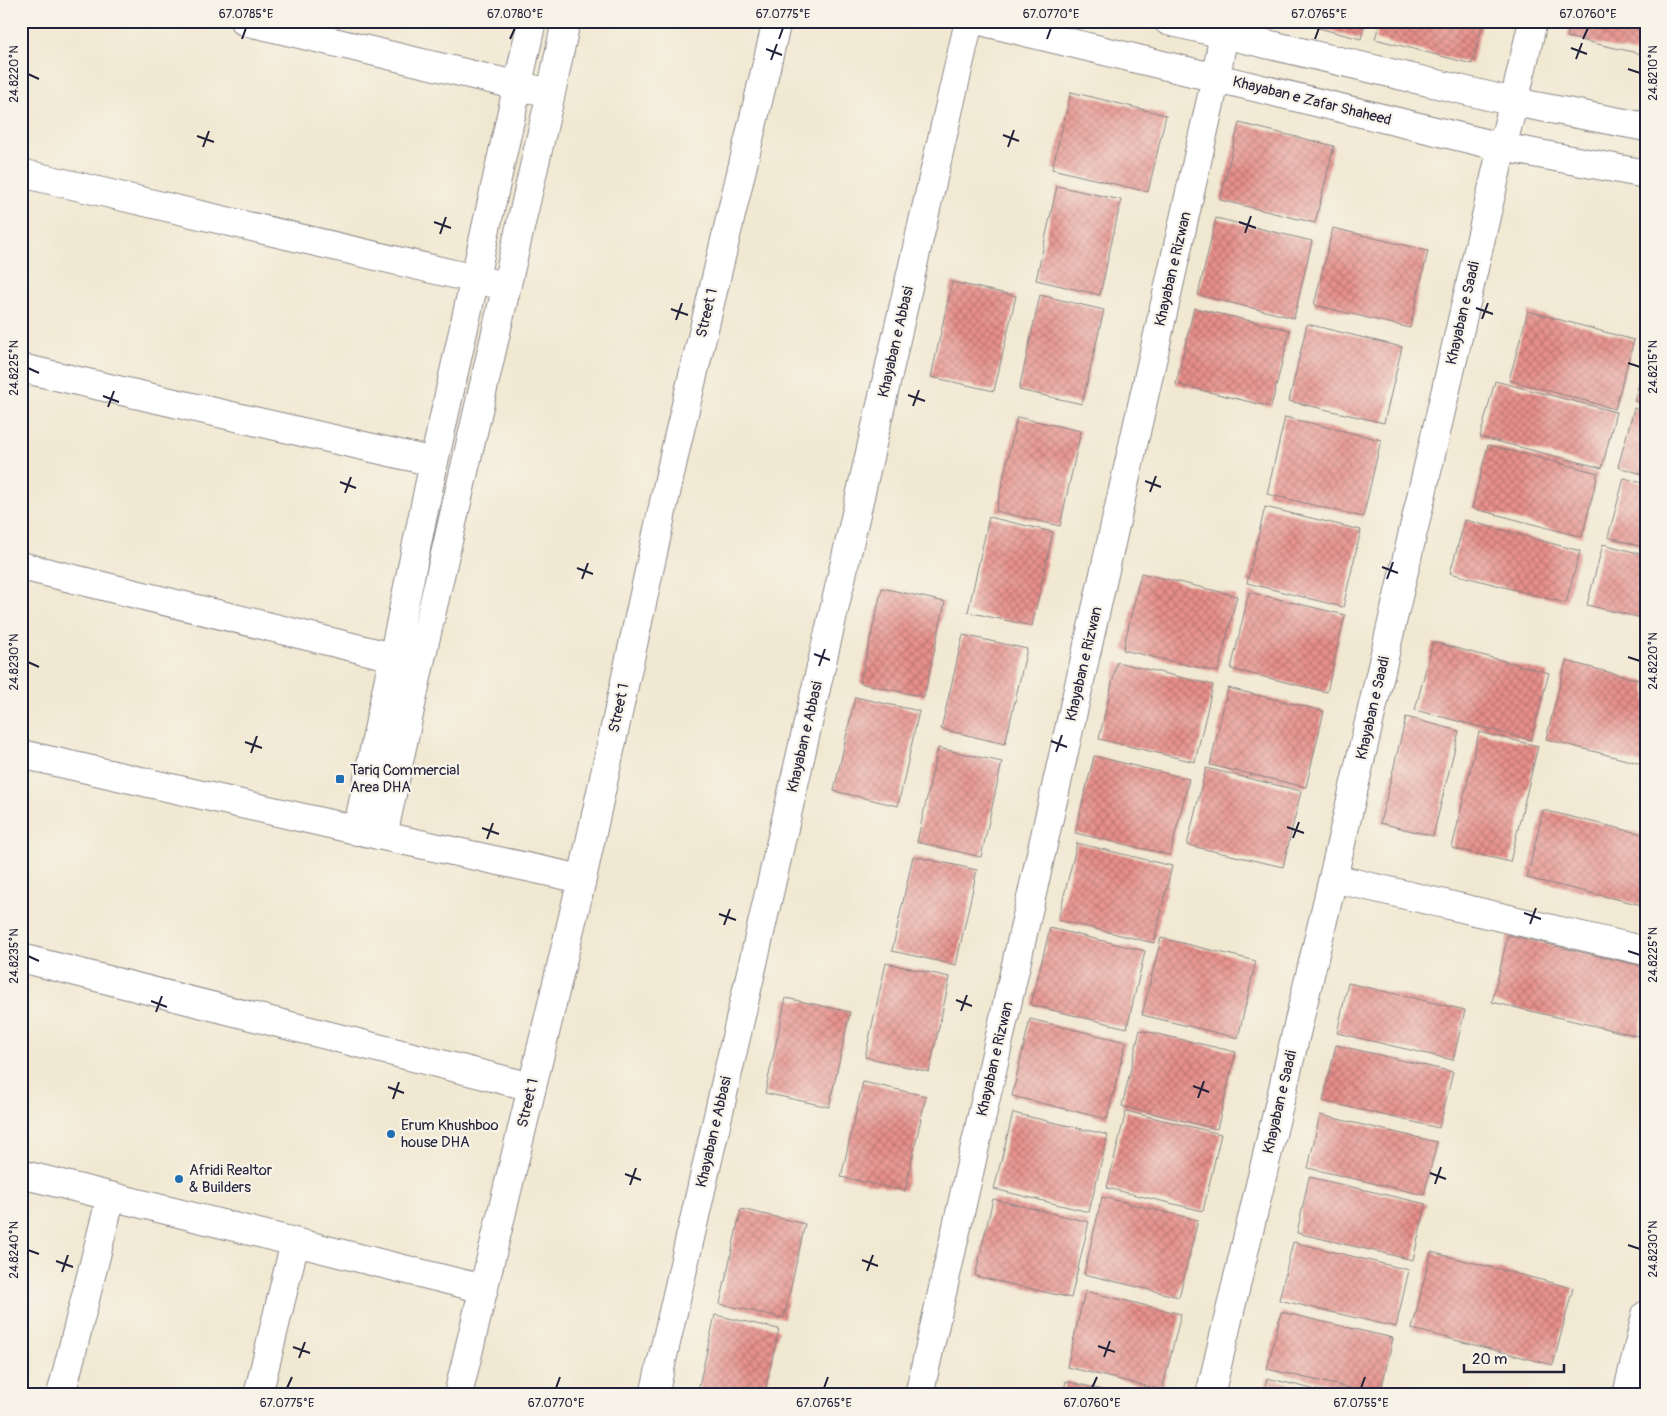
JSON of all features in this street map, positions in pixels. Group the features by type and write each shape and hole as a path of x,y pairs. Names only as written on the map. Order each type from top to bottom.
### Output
{"street":[{"path":"244,21 551,93"},
{"path":"370,833 393,657 434,462 532,21"},
{"path":"370,833 420,663 566,21"},
{"name":"Street 1","path":"458,1395 582,879 676,447 777,21"},
{"name":"Khayaban e Abbasi","path":"654,1395 970,21"},
{"name":"Khayaban e Zafar Shaheed","path":"980,21 1502,147 1646,174"},
{"path":"1168,21 1224,27 1514,102 1646,127"},
{"name":"Khayaban e Saadi","path":"1210,1395 1334,878 1502,147 1533,21"},
{"name":"Khayaban e Rizwan","path":"920,1395 1216,77 1224,27"},
{"path":"21,173 507,286"},
{"path":"21,368 434,462"},
{"path":"21,566 393,657"},
{"path":"21,754 582,879"},
{"path":"1334,878 1646,950"},
{"path":"21,958 532,1087"},
{"path":"21,1174 484,1289"},
{"path":"62,1395 111,1196"},
{"path":"258,1395 295,1242"},
{"path":"1627,1395 1646,1315"}],"building":[{"path":"1291,21 1365,21 1361,39"},
{"path":"1380,21 1483,21 1472,64 1375,39"},
{"path":"1571,21 1646,21 1646,55 1567,37"},
{"path":"1071,92 1166,115 1148,192 1052,169"},
{"path":"1239,123 1334,146 1315,223 1220,200"},
{"path":"1057,186 1121,200 1100,295 1036,280"},
{"path":"1216,218 1312,241 1294,318 1198,295"},
{"path":"1333,228 1428,251 1410,328 1314,305"},
{"path":"952,282 1016,296 994,391 931,377"},
{"path":"1040,295 1104,310 1082,404 1019,390"},
{"path":"1194,308 1290,330 1271,407 1176,384"},
{"path":"1528,311 1634,340 1615,409 1509,380"},
{"path":"1307,324 1402,347 1384,423 1289,401"},
{"path":"1646,361 1646,404 1634,401"},
{"path":"1495,381 1616,412 1602,468 1480,437"},
{"path":"1634,408 1646,412 1646,475 1618,467"},
{"path":"1017,417 1081,431 1060,526 996,511"},
{"path":"1285,417 1381,440 1363,517 1267,494"},
{"path":"1488,445 1598,473 1582,537 1472,508"},
{"path":"1624,478 1646,484 1646,548 1608,537"},
{"path":"1265,507 1361,530 1343,607 1247,583"},
{"path":"989,517 1053,532 1032,626 968,612"},
{"path":"1465,520 1580,551 1566,603 1450,573"},
{"path":"1603,544 1646,555 1646,619 1587,605"},
{"path":"1141,573 1237,596 1218,672 1123,650"},
{"path":"882,588 945,602 924,697 860,683"},
{"path":"1249,592 1345,615 1327,692 1231,669"},
{"path":"963,635 1027,649 1005,744 941,729"},
{"path":"1433,642 1549,673 1531,740 1415,710"},
{"path":"1566,661 1646,682 1646,765 1546,739"},
{"path":"1117,662 1213,685 1195,762 1099,739"},
{"path":"1228,688 1324,711 1306,787 1210,765"},
{"path":"855,697 919,711 898,806 834,791"},
{"path":"1406,717 1459,731 1433,836 1380,823"},
{"path":"1479,732 1538,746 1510,862 1452,848"},
{"path":"938,748 1002,762 981,857 917,842"},
{"path":"1094,756 1189,779 1170,855 1075,833"},
{"path":"1206,768 1301,791 1283,867 1187,845"},
{"path":"1543,810 1646,835 1646,906 1527,878"},
{"path":"1077,843 1172,866 1154,943 1058,920"},
{"path":"913,856 977,870 956,965 892,951"},
{"path":"1050,928 1145,951 1127,1028 1031,1005"},
{"path":"1508,935 1646,967 1646,1002 1638,1036 1492,1002"},
{"path":"1161,938 1256,961 1238,1038 1142,1015"},
{"path":"886,963 950,977 929,1072 865,1057"},
{"path":"1348,983 1465,1010 1453,1060 1337,1033"},
{"path":"786,998 850,1012 829,1107 765,1093"},
{"path":"1030,1019 1126,1042 1107,1119 1012,1096"},
{"path":"1140,1030 1236,1052 1217,1129 1122,1106"},
{"path":"1336,1045 1453,1072 1439,1128 1323,1101"},
{"path":"863,1082 926,1096 905,1191 841,1177"},
{"path":"1126,1111 1221,1134 1203,1211 1107,1188"},
{"path":"1013,1113 1108,1135 1089,1212 994,1189"},
{"path":"1320,1115 1437,1142 1424,1195 1308,1168"},
{"path":"1309,1177 1426,1204 1413,1260 1297,1233"},
{"path":"1102,1197 1198,1220 1179,1297 1084,1274"},
{"path":"993,1199 1089,1222 1071,1298 975,1276"},
{"path":"741,1209 805,1224 784,1318 720,1304"},
{"path":"1293,1242 1409,1270 1396,1327 1279,1300"},
{"path":"1431,1252 1573,1288 1553,1365 1412,1329"},
{"path":"1085,1291 1181,1314 1162,1390 1067,1367"},
{"path":"1281,1312 1393,1338 1380,1395 1267,1369"},
{"path":"715,1315 779,1329 764,1395 697,1395"},
{"path":"1267,1378 1333,1394 1333,1395 1263,1395"},
{"path":"1066,1381 1119,1394 1119,1395 1063,1395"}],"place":[{"name":"Tariq Commercial Area DHA","path":"340,779"},
{"name":"Erum Khushboo house DHA","path":"391,1134"},
{"name":"Afridi Realtor & Builders","path":"179,1179"}]}
